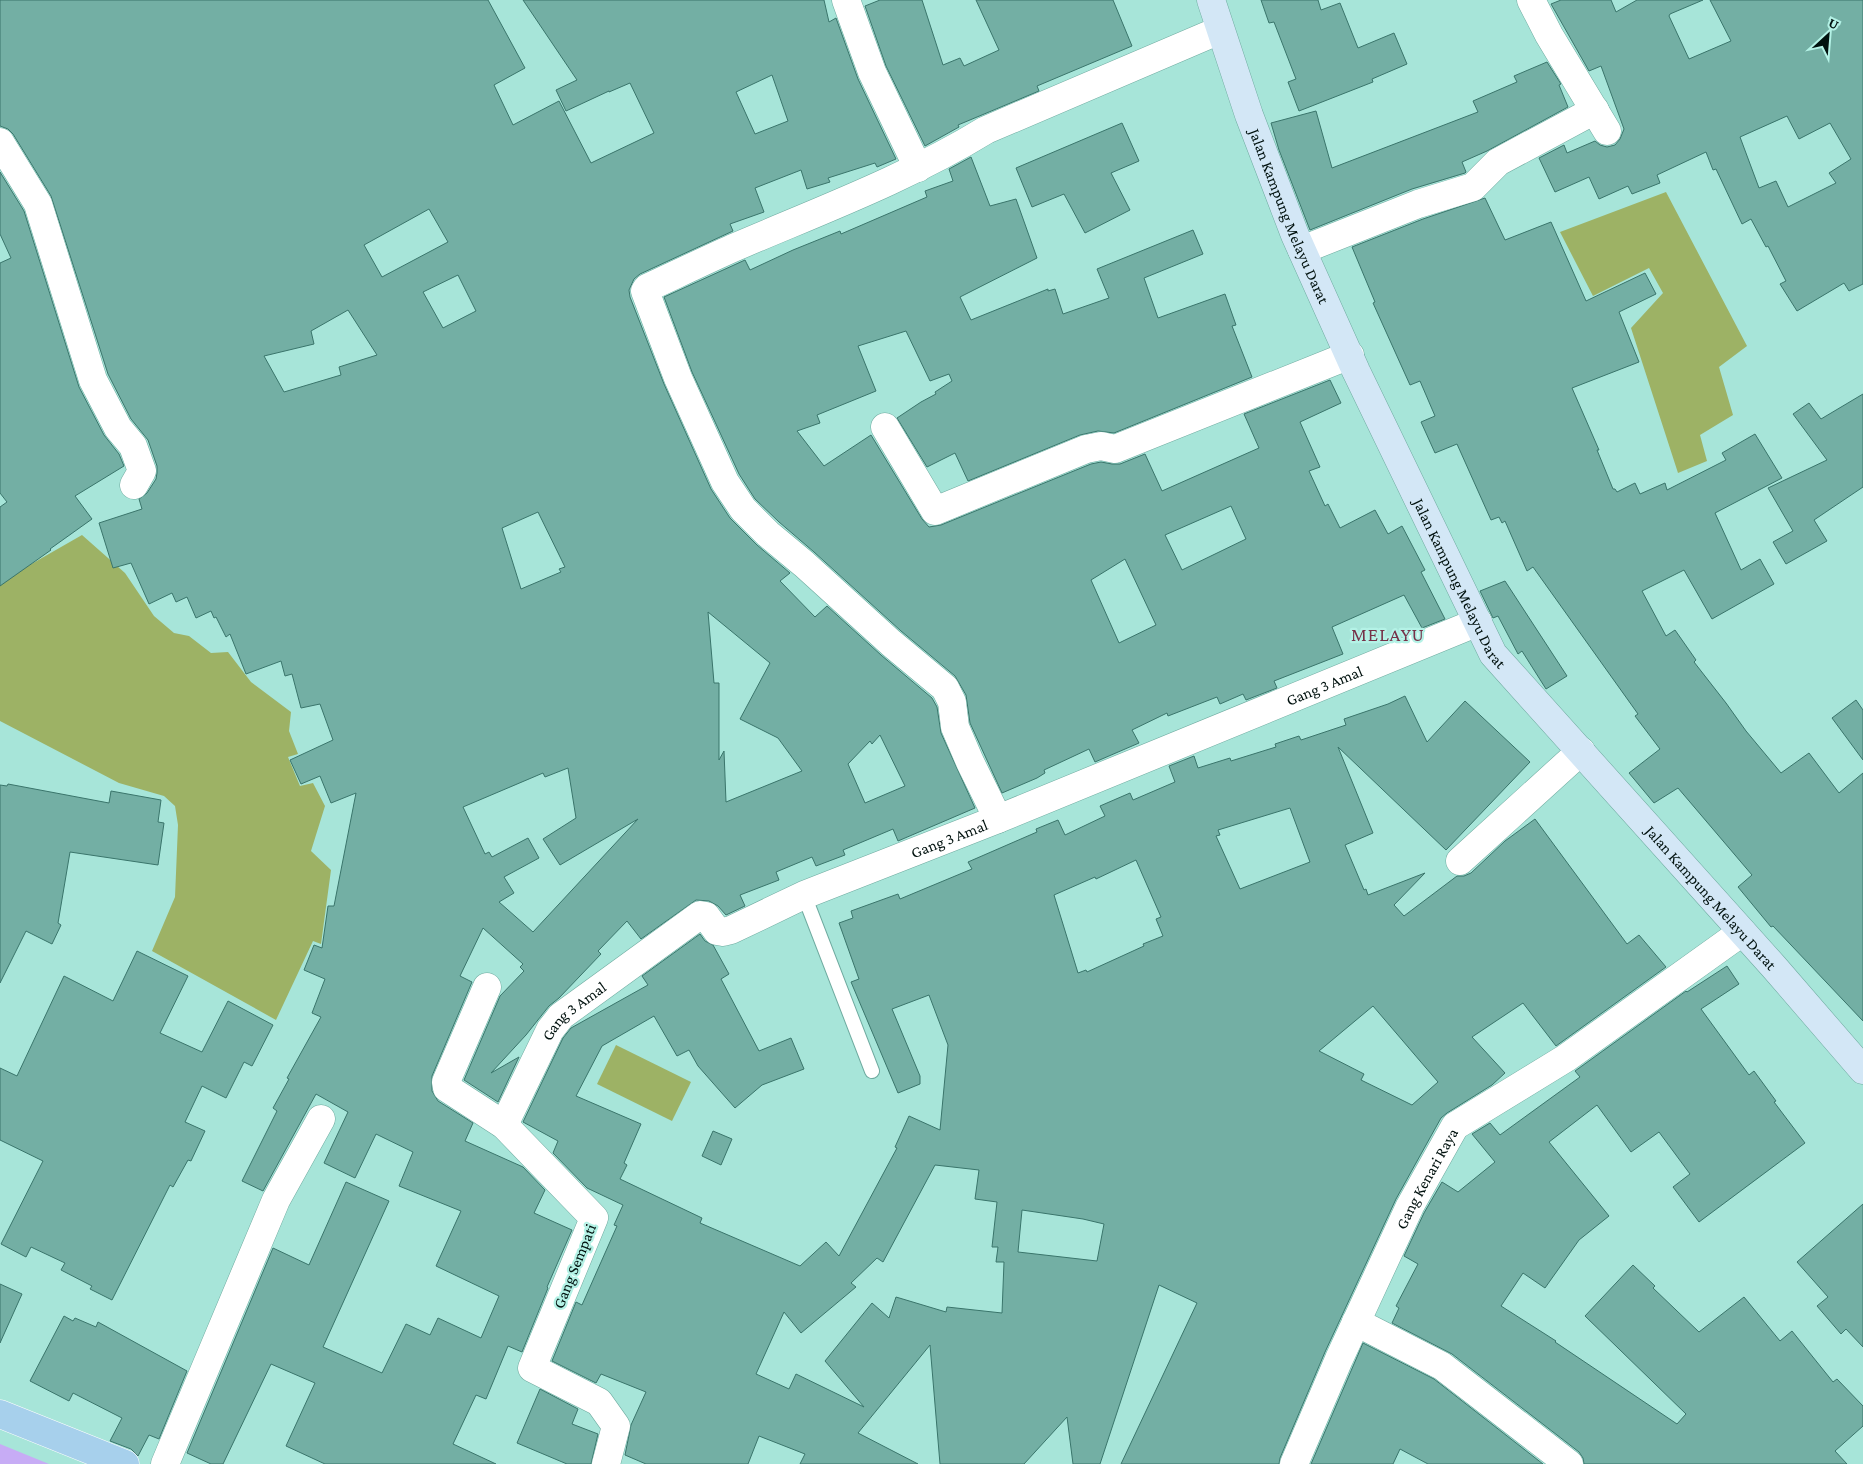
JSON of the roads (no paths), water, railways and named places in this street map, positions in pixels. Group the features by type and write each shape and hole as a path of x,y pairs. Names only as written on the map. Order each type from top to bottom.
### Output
{"main road":[{"name":"Jalan Kampung Melayu Darat","path":"1211,0 1248,115 1302,250 1493,654 1863,1070"},
{"path":"0,1414 125,1464"}],"street":[{"path":"846,0 872,72 918,168"},
{"path":"1302,250 1418,204 1473,187 1498,162 1601,120 1531,0"},
{"path":"998,819 955,727 952,702 945,688 768,534 744,509 725,482 678,378 646,292 647,288 732,249 895,179 955,149 986,130 1220,30"},
{"path":"0,142 38,204 93,380 118,428 133,446 142,471 134,485"},
{"path":"885,427 935,511 1086,449 1101,446 1115,449 1350,355"},
{"name":"Gang 3 Amal","path":"504,1125 550,1030 561,1016 700,915 706,916 717,931 731,930 804,896 998,819 1478,622"},
{"path":"1460,861 1581,752"},
{"name":"Gang Kenari Raya","path":"1294,1464 1356,1322 1410,1206 1455,1126 1566,1058 1742,932"},
{"name":"Gang Sempati","path":"487,987 446,1082 447,1088 504,1125 594,1218 532,1368 599,1402 616,1426 606,1464"},
{"path":"165,1464 276,1200 321,1120"},
{"path":"1356,1322 1442,1366 1569,1464"}],"lane":[{"path":"804,896 872,1071"}],"district":[{"name":"MELAYU","path":"1388,634"}]}
